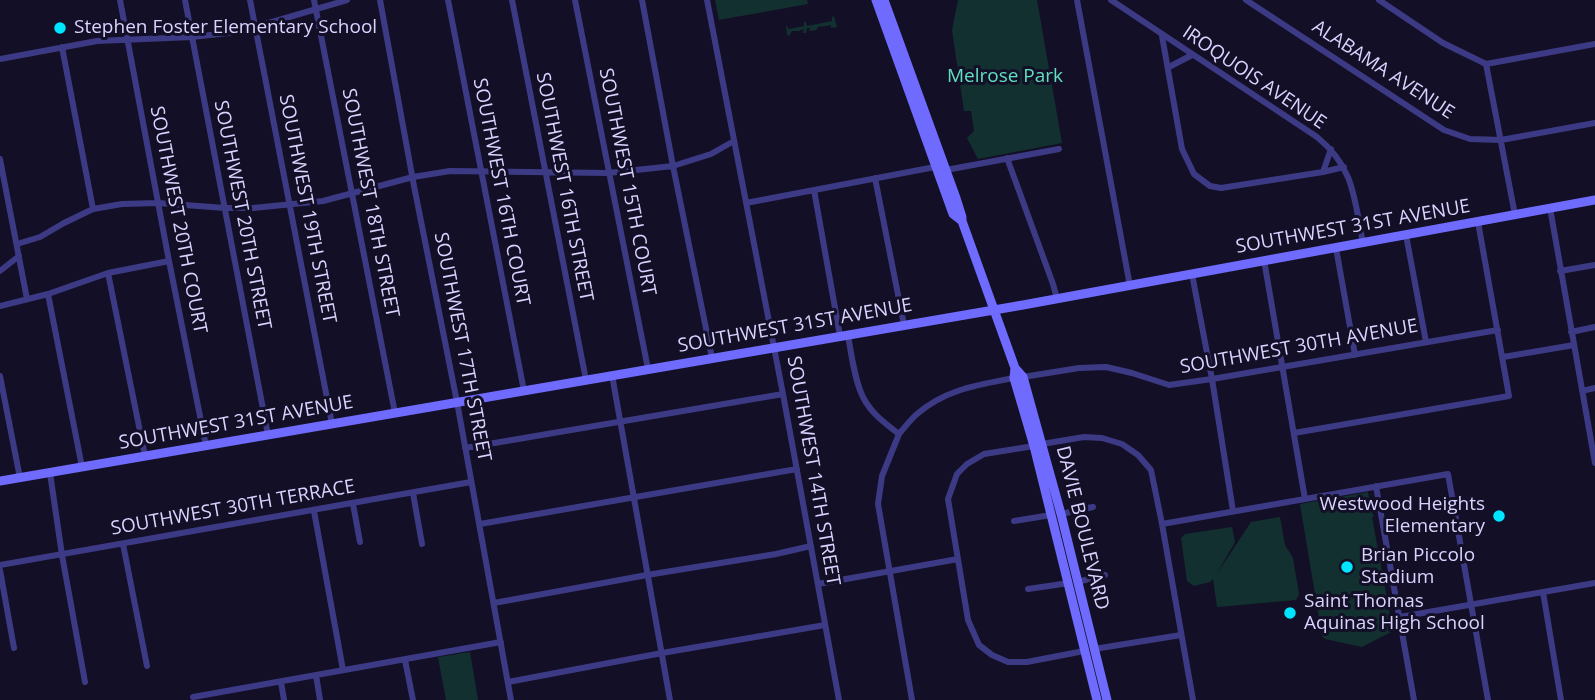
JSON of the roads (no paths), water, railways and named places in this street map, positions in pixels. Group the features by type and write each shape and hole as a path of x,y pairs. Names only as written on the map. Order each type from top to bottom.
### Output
{"main road":[{"name":"DAVIE BOULEVARD","path":"876,0 953,214 962,221"},
{"name":"DAVIE BOULEVARD","path":"884,0 1018,374 1089,650 1107,700"},
{"name":"SOUTHWEST 31ST AVENUE","path":"0,481 995,310 1595,200"},
{"name":"DAVIE BOULEVARD","path":"1018,374 1025,413 1038,445"},
{"name":"DAVIE BOULEVARD","path":"1073,582 1084,607 1097,700"}],"street":[{"name":"SOUTHWEST 20TH COURT","path":"120,0 206,446"},
{"name":"SOUTHWEST 20TH STREET","path":"185,0 268,435"},
{"name":"SOUTHWEST 19TH STREET","path":"250,0 332,424"},
{"name":"SOUTHWEST 18TH STREET","path":"314,0 395,413"},
{"path":"0,59 97,41 228,33 347,0"},
{"name":"SOUTHWEST 17TH STREET","path":"380,0 511,700"},
{"name":"SOUTHWEST 16TH COURT","path":"448,0 524,391"},
{"name":"SOUTHWEST 16TH STREET","path":"512,0 586,380"},
{"name":"SOUTHWEST 15TH COURT","path":"575,0 648,369"},
{"path":"642,0 712,358"},
{"name":"SOUTHWEST 14TH STREET","path":"708,0 839,700"},
{"path":"1077,0 1130,286"},
{"name":"IROQUOIS AVENUE","path":"1111,0 1331,149 1351,181 1363,243"},
{"name":"ALABAMA AVENUE","path":"1246,0 1444,130 1470,139 1501,140 1595,123"},
{"path":"1379,0 1443,43 1486,64 1595,44"},
{"path":"1162,36 1182,149 1194,174 1201,180 1210,186 1221,188 1323,173 1344,167"},
{"path":"62,47 93,209"},
{"path":"1169,67 1192,55"},
{"path":"1486,64 1515,215"},
{"path":"17,244 40,237 93,209 122,204 158,203 225,208 290,206 323,201 413,177 450,171 608,173 673,166 710,154 734,141"},
{"path":"946,170 1059,149"},
{"path":"1323,173 1331,149"},
{"path":"1007,158 1057,299"},
{"path":"0,159 27,299"},
{"path":"746,203 935,167"},
{"path":"875,178 904,325"},
{"path":"814,190 844,335 863,398 879,418 899,434 881,476 878,504 912,700"},
{"path":"0,204 8,202"},
{"path":"1550,208 1595,463"},
{"path":"1294,433 1509,396 1478,222"},
{"path":"1406,235 1426,342"},
{"path":"1336,248 1354,355"},
{"path":"0,271 19,256"},
{"path":"1264,260 1306,499"},
{"path":"0,306 48,294 108,273 169,261"},
{"path":"1560,271 1595,265"},
{"path":"108,273 145,456"},
{"path":"1192,274 1233,511"},
{"path":"48,294 82,467"},
{"path":"1571,332 1595,327"},
{"name":"SOUTHWEST 30TH AVENUE","path":"899,434 918,413 955,390 1018,374 1105,367 1169,385 1498,330"},
{"path":"1503,357 1574,345"},
{"path":"0,376 20,478"},
{"path":"612,376 670,700"},
{"path":"1582,391 1595,388"},
{"path":"465,448 783,394"},
{"path":"1181,635 1027,662 1007,662 985,650 979,645 968,620 948,499 957,474 984,454 1084,437 1102,438 1122,444 1138,455 1151,470 1193,700"},
{"path":"480,524 797,469"},
{"path":"50,473 85,682"},
{"path":"1162,524 1448,474 1488,700"},
{"name":"SOUTHWEST 30TH TERRACE","path":"0,568 471,482"},
{"path":"1376,486 1414,700"},
{"path":"413,493 422,544"},
{"path":"353,503 360,542"},
{"path":"1014,521 1093,507"},
{"path":"314,510 343,670"},
{"path":"123,544 147,666"},
{"path":"494,603 811,546"},
{"path":"818,584 958,559"},
{"path":"0,568 14,648"},
{"path":"1028,589 1105,575"},
{"path":"1400,617 1595,583"},
{"path":"1543,592 1561,700"},
{"path":"508,682 825,625"},
{"path":"193,697 216,697 316,675 500,642"},
{"path":"405,660 412,700"},
{"path":"316,675 320,700"},
{"path":"281,682 284,700"}],"place":[{"name":"Stephen Foster Elementary School","path":"60,28"},
{"name":"Westwood Heights Elementary","path":"1499,516"},
{"name":"Brian Piccolo Stadium","path":"1347,567"},
{"name":"Saint Thomas Aquinas High School","path":"1290,613"}],"park label":[{"name":"Melrose Park","path":"1005,77"}]}
